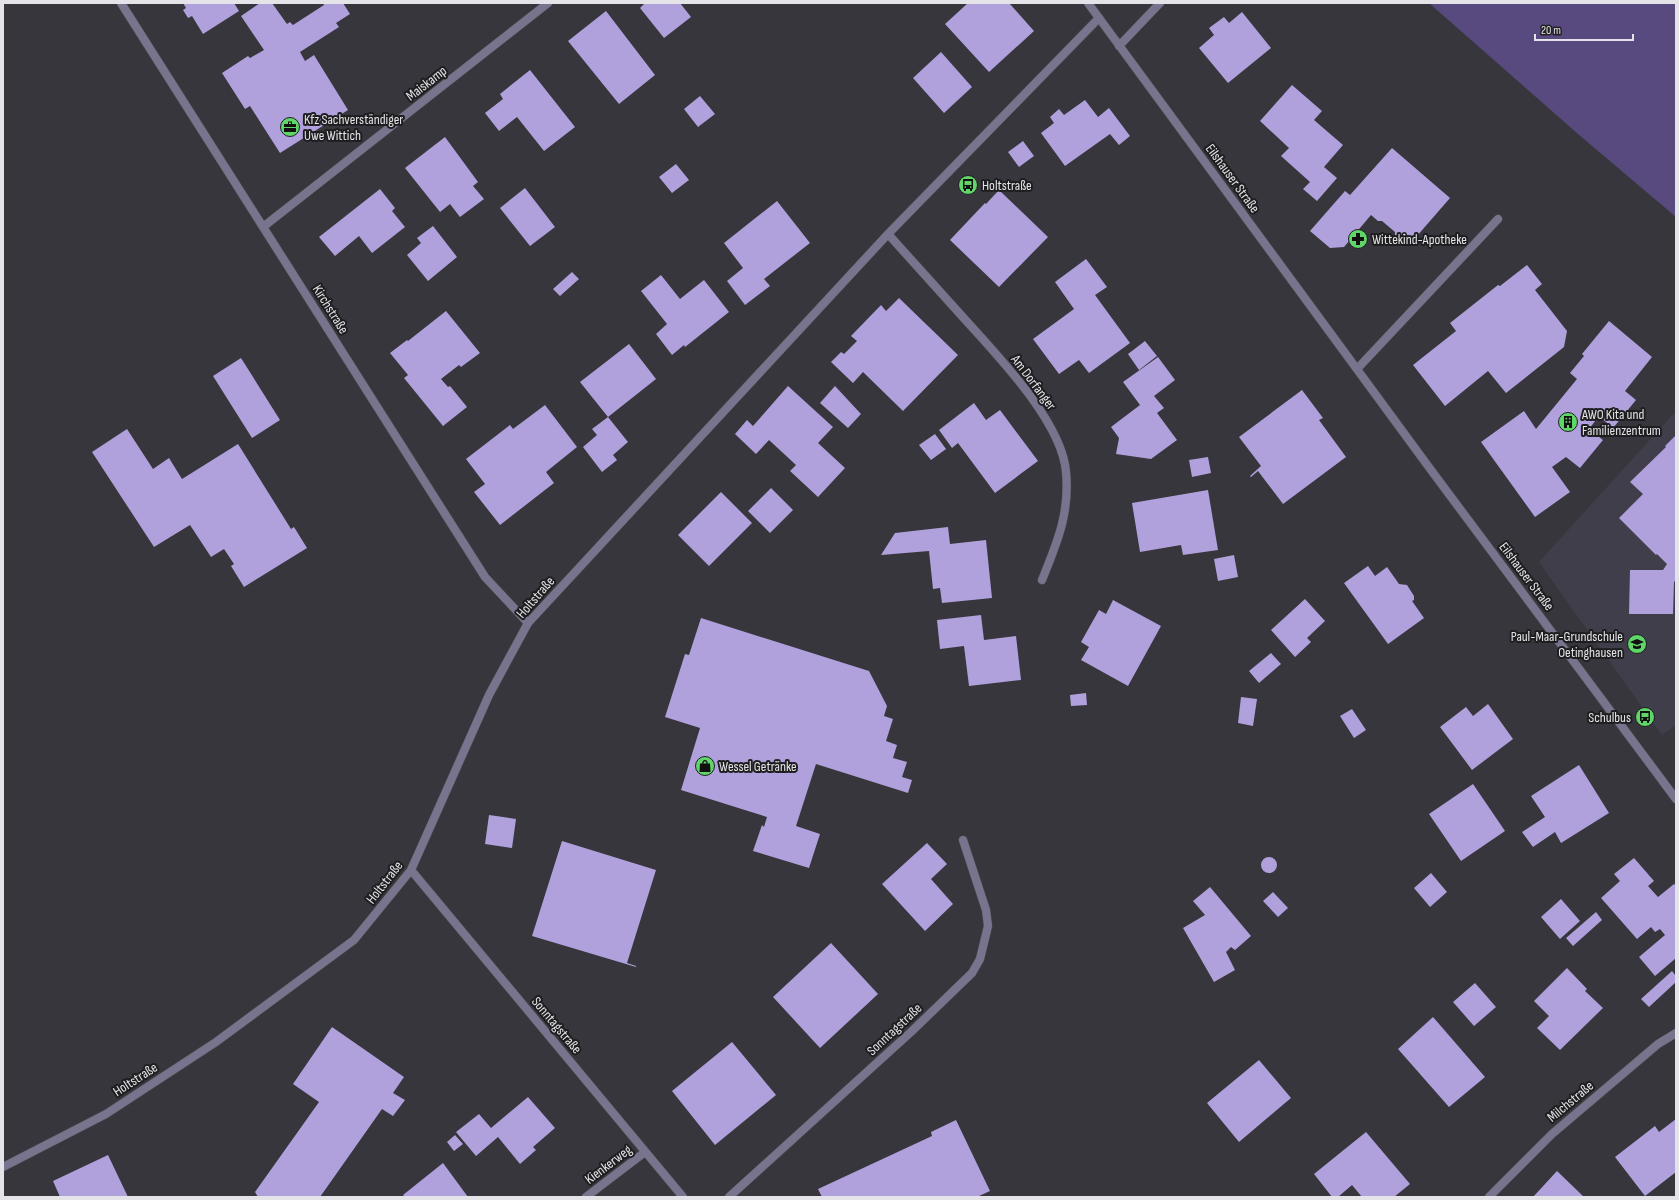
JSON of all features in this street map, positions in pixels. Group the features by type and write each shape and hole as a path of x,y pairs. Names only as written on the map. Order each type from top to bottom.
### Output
{"street":[{"name":"Kirchstraße","path":"121,3 485,577 528,623"},
{"name":"Maiskamp","path":"263,227 548,3"},
{"name":"Eilshauser Straße","path":"1088,3 1676,799"},
{"path":"1119,46 1160,3"},
{"name":"Holtstraße","path":"3,1167 106,1114 216,1042 354,940 411,870 489,695 528,623 888,234 1098,18"},
{"path":"1357,369 1498,220"},
{"name":"Am Dorfanger","path":"888,234 1006,365 1038,408 1059,442 1064,458 1066,472 1067,502 1061,529 1042,580"},
{"name":"Sonntagstraße","path":"728,1197 912,1031 972,973 980,959 988,926 986,910 963,840"},
{"name":"Sonntagstraße","path":"411,870 683,1197"},
{"name":"Milchstraße","path":"1489,1197 1552,1134 1658,1044 1676,1033"},
{"name":"Kienkerweg","path":"586,1197 646,1152"}],"shaded area":[{"path":"1429,3 1676,3 1676,217 1578,134"},
{"name":"Paul-Maar-Grundschule Oetinghausen","path":"1676,411 1676,725 1662,735 1539,562"}],"building":[{"path":"183,3 234,3 239,11 203,34 192,16 188,18 183,10 186,8"},
{"path":"260,3 272,3 287,24 290,22 293,25 324,5 323,3 343,3 350,14 336,23 339,27 300,52 305,61 314,55 348,110 280,153 250,106 245,109 222,73 248,56 250,58 264,50 241,16"},
{"path":"645,3 680,3 691,17 664,38 640,8"},
{"path":"968,3 1009,3 1034,31 989,72 945,24"},
{"path":"606,11 655,75 619,104 568,41"},
{"path":"1242,12 1271,48 1228,83 1199,48 1214,35 1209,28 1224,17 1229,23"},
{"path":"941,52 972,87 944,113 913,78"},
{"path":"530,70 575,127 544,151 517,117 499,131 485,113 503,99 500,94"},
{"path":"1292,85 1322,111 1314,120 1343,145 1324,167 1337,178 1317,201 1303,189 1310,182 1281,156 1289,148 1260,121"},
{"path":"700,96 715,114 698,127 684,109"},
{"path":"1085,100 1098,117 1109,108 1130,136 1119,145 1110,134 1065,166 1041,133 1054,123 1050,117 1059,109 1064,115"},
{"path":"445,137 478,182 473,186 484,199 460,217 450,204 440,212 405,168"},
{"path":"1023,141 1034,156 1019,167 1008,152"},
{"path":"1392,148 1450,198 1410,244 1405,244 1395,236 1395,232 1382,221 1378,221 1371,215 1344,247 1330,248 1310,231 1345,191 1350,195"},
{"path":"676,164 689,180 672,193 659,177"},
{"path":"525,188 555,227 530,246 500,208"},
{"path":"380,189 395,208 392,211 405,227 372,253 359,236 335,256 319,237"},
{"path":"999,190 1048,237 999,287 950,240"},
{"path":"777,201 810,243 764,279 770,286 745,305 727,281 743,268 724,243"},
{"path":"433,226 457,257 428,281 407,255 421,243 417,238"},
{"path":"1086,259 1107,287 1095,295 1130,343 1089,373 1079,360 1059,374 1033,339 1074,309 1055,282"},
{"path":"1527,265 1542,284 1535,290 1567,331 1564,347 1506,393 1488,371 1445,406 1413,365 1456,331 1450,323 1498,285 1500,286"},
{"path":"572,272 579,279 560,296 553,289"},
{"path":"661,275 680,299 704,280 729,312 685,347 684,345 672,355 656,334 667,324 641,291"},
{"path":"899,298 958,355 903,411 863,372 853,383 831,362 841,352 844,354 857,341 851,336 881,305 886,311"},
{"path":"446,311 480,353 461,367 459,365 441,379 448,387 450,386 467,407 443,426 404,378 408,375 390,353"},
{"name":"AWO Kita und Familienzentrum","path":"1609,321 1652,357 1625,391 1636,400 1613,428 1599,416 1589,429 1603,440 1580,468 1566,457 1552,467 1570,492 1535,517 1481,442 1524,411 1536,429 1577,379 1570,373 1584,356 1582,354"},
{"path":"1145,341 1157,356 1139,370 1128,354"},
{"path":"629,344 656,379 608,417 580,382"},
{"path":"1158,357 1175,380 1154,396 1164,408 1157,413 1177,440 1151,459 1116,454 1119,438 1111,427 1140,405 1123,382"},
{"path":"241,358 280,420 252,438 213,376"},
{"path":"788,386 833,427 818,443 845,468 818,497 790,471 796,465 769,440 756,454 735,434 747,420 753,426"},
{"path":"835,386 861,414 848,428 820,403"},
{"path":"1302,390 1323,418 1319,420 1346,457 1283,504 1258,471 1251,477 1250,476 1261,466 1239,437"},
{"path":"974,403 986,420 1000,410 1038,461 995,493 958,443 952,448 939,430"},
{"path":"545,405 577,447 546,472 554,483 500,525 474,492 485,484 466,459 510,425 513,429"},
{"path":"608,417 628,442 613,455 617,460 602,472 583,447 597,435 592,429"},
{"path":"127,429 153,469 169,458 182,479 238,444 291,529 294,527 307,548 244,587 231,566 234,564 224,549 211,557 190,525 154,547 92,452"},
{"path":"935,434 946,449 931,460 919,445"},
{"path":"1676,435 1676,580 1674,582 1673,614 1629,614 1630,570 1663,570 1667,564 1619,518 1643,494 1630,482 1666,447 1665,446"},
{"path":"1208,457 1211,473 1192,477 1189,460"},
{"path":"771,488 793,510 770,533 748,511"},
{"path":"1208,490 1218,550 1183,555 1181,545 1140,552 1132,503"},
{"path":"721,492 752,523 709,566 678,535"},
{"path":"948,527 950,544 986,540 992,598 942,603 940,588 933,589 929,551 881,555 895,533"},
{"path":"1234,555 1238,577 1218,581 1214,559"},
{"path":"1368,566 1375,576 1387,567 1399,584 1407,585 1414,596 1414,600 1412,601 1424,618 1388,644 1344,583"},
{"path":"1305,599 1325,621 1307,638 1311,642 1295,657 1271,630"},
{"path":"1113,600 1161,626 1128,686 1081,660 1089,647 1081,642 1099,610 1106,614"},
{"path":"981,615 984,640 1016,636 1021,680 969,686 964,646 940,649 937,620"},
{"path":"701,618 869,671 887,706 884,716 893,719 886,741 897,745 893,758 907,762 902,777 912,780 908,793 816,764 796,826 820,834 809,868 753,851 762,825 764,827 767,817 681,790 700,728 665,717 685,654 689,655"},
{"path":"1271,653 1281,664 1259,683 1249,671"},
{"path":"1086,693 1087,705 1071,706 1070,695"},
{"path":"1241,697 1257,699 1253,726 1238,723"},
{"path":"1488,704 1513,739 1472,770 1440,727 1466,707 1473,716"},
{"path":"1352,709 1366,730 1354,738 1340,716"},
{"path":"1579,765 1609,813 1561,843 1555,832 1533,847 1522,832 1545,817 1531,796"},
{"path":"1473,784 1505,831 1461,861 1429,814"},
{"path":"489,815 516,819 512,848 485,844"},
{"path":"562,841 656,870 627,963 636,967 532,936"},
{"path":"927,843 947,864 931,879 953,904 925,931 882,884"},
{"path":"1269,857 1275,859 1277,865 1275,871 1269,873 1263,871 1261,865 1263,859"},
{"path":"1634,858 1654,881 1648,886 1658,897 1674,884 1676,886 1676,958 1655,976 1639,957 1665,935 1660,929 1655,932 1651,927 1637,939 1601,898 1620,881 1614,874"},
{"path":"1431,873 1447,892 1430,907 1414,888"},
{"path":"1210,887 1251,936 1235,950 1231,947 1226,952 1235,970 1214,982 1183,928 1205,915 1193,901"},
{"path":"1273,892 1288,908 1278,917 1263,901"},
{"path":"1561,899 1580,921 1560,939 1541,917"},
{"path":"1596,912 1602,920 1573,946 1566,938"},
{"path":"831,943 878,994 820,1048 773,997"},
{"path":"1567,968 1587,989 1585,991 1603,1008 1560,1050 1537,1028 1549,1016 1534,1001"},
{"path":"1672,971 1676,976 1676,982 1649,1007 1641,999"},
{"path":"1475,983 1496,1007 1474,1026 1453,1002"},
{"path":"1433,1017 1485,1077 1449,1107 1398,1049"},
{"path":"332,1027 404,1077 393,1093 405,1100 393,1116 382,1109 320,1197 258,1197 255,1192 319,1102 293,1084"},
{"path":"732,1042 776,1095 715,1145 672,1091"},
{"path":"1259,1060 1291,1098 1239,1142 1207,1103"},
{"path":"528,1097 555,1128 533,1147 536,1150 520,1164 498,1137 476,1156 456,1132 479,1114 491,1128"},
{"path":"1676,1119 1676,1172 1645,1196 1615,1157 1655,1126 1659,1132"},
{"path":"956,1120 990,1191 977,1197 822,1197 818,1189 932,1136 931,1132"},
{"path":"1366,1132 1410,1184 1394,1197 1362,1197 1352,1185 1338,1197 1332,1197 1314,1174"},
{"path":"455,1135 463,1144 454,1151 447,1142"},
{"path":"108,1155 128,1197 60,1197 53,1181"},
{"path":"443,1163 468,1197 405,1197 403,1195"},
{"path":"1557,1171 1584,1197 1533,1197"}],"place":[{"name":"Kfz Sachverständiger Uwe Wittich","path":"290,127"},
{"name":"Holtstraße","path":"968,185"},
{"name":"Wittekind-Apotheke","path":"1358,239"},
{"name":"AWO Kita und Familienzentrum","path":"1568,422"},
{"name":"Paul-Maar-Grundschule Oetinghausen","path":"1637,644"},
{"name":"Schulbus","path":"1645,717"},
{"name":"Wessel Getränke","path":"705,766"}]}
